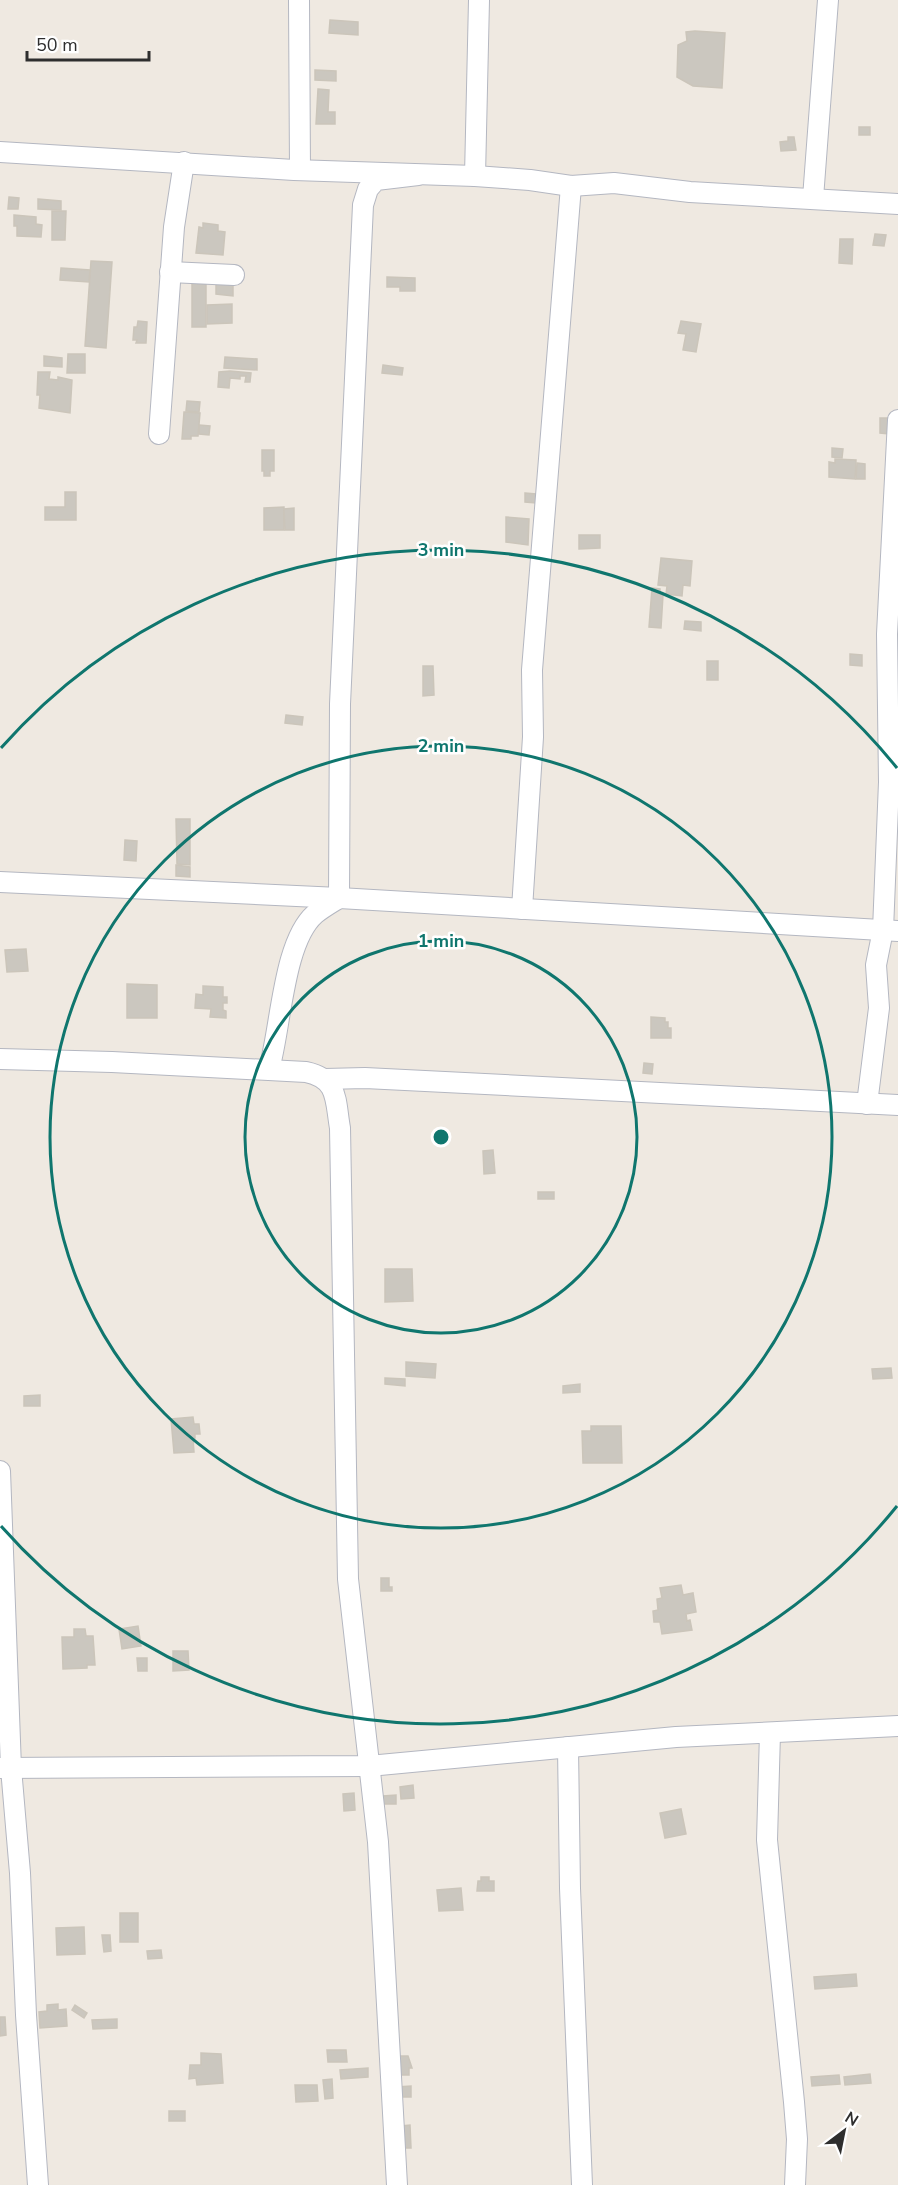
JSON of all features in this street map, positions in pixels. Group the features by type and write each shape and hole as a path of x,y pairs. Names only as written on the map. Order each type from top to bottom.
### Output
{"street":[{"path":"299,0 300,171"},
{"path":"475,176 479,0"},
{"path":"813,198 828,0"},
{"path":"0,152 300,171 475,176 572,186 614,183 690,192 898,204"},
{"path":"159,434 174,227 184,162"},
{"path":"339,898 340,704 363,205 368,189 376,180 418,175"},
{"path":"522,909 533,737 532,670 572,186"},
{"path":"170,272 234,275"},
{"path":"867,1104 879,1008 876,965 890,930 887,634 898,420"},
{"path":"0,882 339,898 890,930"},
{"path":"269,1069 275,1048 283,991 294,951 314,915 339,898"},
{"path":"0,1059 269,1069 306,1072 325,1079 365,1078 898,1105"},
{"path":"325,1079 336,1095 340,1128 348,1579 378,1842 397,2185"},
{"path":"0,1471 5,1768 20,1873 26,2015 38,2185"},
{"path":"5,1768 369,1767 676,1737 898,1726"},
{"path":"770,1733 767,1840 795,2111 797,2139 795,2185"},
{"path":"568,1747 570,1888 582,2185"}],"building":[{"path":"330,20 358,22 358,35 329,33"},
{"path":"686,32 725,33 722,88 693,86 677,77 678,45 687,41"},
{"path":"315,70 336,71 336,81 315,80"},
{"path":"318,89 329,90 328,112 335,112 335,124 316,124"},
{"path":"859,127 870,127 870,135 859,135"},
{"path":"788,137 794,137 796,150 781,151 780,142 788,141"},
{"path":"9,197 19,198 18,209 8,209"},
{"path":"38,199 61,201 61,210 38,209"},
{"path":"52,211 66,211 65,240 52,240"},
{"path":"14,215 36,217 36,224 42,225 41,237 17,236"},
{"path":"203,223 218,225 218,231 225,232 223,255 196,253 199,227 203,228"},
{"path":"875,234 886,235 884,246 873,245"},
{"path":"840,239 853,239 852,264 839,263"},
{"path":"91,261 112,262 106,348 85,346"},
{"path":"61,268 90,270 89,282 60,280"},
{"path":"387,277 415,278 415,291 400,291 400,287 387,287"},
{"path":"216,282 233,283 233,296 216,294"},
{"path":"192,283 206,284 206,327 192,327"},
{"path":"232,304 232,323 207,324 207,305"},
{"path":"138,321 147,322 146,343 136,343 137,340 133,340 134,327 137,327"},
{"path":"681,321 701,324 696,352 683,350 686,334 678,333"},
{"path":"68,354 85,354 85,373 67,373"},
{"path":"44,356 62,358 62,367 44,366"},
{"path":"225,357 257,359 257,370 224,368"},
{"path":"383,365 403,368 402,375 382,373"},
{"path":"38,372 50,372 49,379 58,380 58,377 72,380 70,413 39,408"},
{"path":"219,372 251,373 250,382 245,382 246,376 240,376 240,379 230,378 229,388 218,387"},
{"path":"187,401 200,402 199,412 186,411"},
{"path":"184,412 200,413 198,436 191,436 191,439 182,439"},
{"path":"880,418 890,418 889,434 880,433"},
{"path":"199,425 210,426 209,435 199,434"},
{"path":"832,448 843,449 842,458 832,457"},
{"path":"262,450 274,450 274,471 270,471 270,476 264,476 264,471 262,471"},
{"path":"835,459 856,460 855,479 829,477 829,462 835,463"},
{"path":"857,463 865,464 865,479 856,479"},
{"path":"65,492 76,492 76,520 45,520 45,507 65,507"},
{"path":"525,493 536,494 536,503 525,502"},
{"path":"284,507 284,530 264,530 264,508"},
{"path":"294,508 294,530 285,530 284,509"},
{"path":"506,517 529,519 528,545 506,542"},
{"path":"579,535 600,535 600,548 579,549"},
{"path":"661,558 692,561 690,586 683,585 682,596 666,594 667,586 658,585"},
{"path":"652,588 660,589 660,594 663,595 661,628 649,627"},
{"path":"685,621 701,622 701,631 684,629"},
{"path":"850,654 862,655 862,666 850,665"},
{"path":"707,661 718,661 718,680 707,680"},
{"path":"423,666 433,666 434,695 423,696"},
{"path":"286,715 303,717 302,725 285,723"},
{"path":"176,819 190,819 190,865 177,864"},
{"path":"125,840 137,841 136,861 124,860"},
{"path":"176,865 190,867 190,877 176,876"},
{"path":"26,949 28,971 7,972 5,950"},
{"path":"127,984 157,985 157,1018 127,1018"},
{"path":"203,986 223,987 223,997 227,997 227,1003 223,1003 226,1018 210,1017 211,1009 195,1008 196,994 203,995"},
{"path":"651,1017 665,1018 668,1028 671,1028 671,1038 651,1038"},
{"path":"644,1063 653,1064 652,1074 643,1073"},
{"path":"493,1150 495,1173 484,1174 483,1151"},
{"path":"538,1192 554,1192 554,1199 538,1199"},
{"path":"385,1269 412,1269 413,1301 385,1302"},
{"path":"406,1362 436,1364 435,1378 406,1376"},
{"path":"891,1368 892,1378 873,1379 872,1369"},
{"path":"385,1378 405,1379 405,1386 385,1384"},
{"path":"580,1384 580,1392 563,1393 563,1386"},
{"path":"40,1395 40,1406 24,1406 24,1396"},
{"path":"193,1417 194,1424 199,1424 200,1434 195,1434 193,1439 194,1452 174,1453 171,1419"},
{"path":"591,1426 621,1426 622,1463 583,1463 582,1431 591,1431"},
{"path":"381,1578 389,1578 389,1587 392,1587 392,1591 381,1591"},
{"path":"681,1585 683,1595 693,1593 696,1612 686,1614 692,1630 662,1634 660,1622 654,1622 653,1611 658,1610 657,1599 662,1598 660,1588"},
{"path":"138,1626 141,1646 122,1649 119,1629"},
{"path":"74,1629 85,1629 86,1636 93,1636 95,1665 87,1665 87,1668 63,1669 62,1637 74,1637"},
{"path":"173,1651 188,1651 189,1670 173,1671"},
{"path":"137,1658 147,1658 147,1671 138,1671"},
{"path":"413,1785 414,1798 401,1799 400,1787"},
{"path":"354,1793 355,1810 344,1811 343,1794"},
{"path":"396,1795 396,1804 383,1804 383,1796"},
{"path":"681,1809 686,1834 665,1838 660,1813"},
{"path":"481,1877 489,1877 489,1881 494,1881 494,1891 477,1891"},
{"path":"461,1888 463,1910 439,1911 437,1890"},
{"path":"120,1913 138,1913 138,1942 120,1942"},
{"path":"84,1927 85,1954 57,1955 56,1928"},
{"path":"102,1935 110,1935 111,1951 104,1952"},
{"path":"161,1950 162,1958 148,1959 147,1951"},
{"path":"856,1974 857,1986 815,1989 814,1977"},
{"path":"58,2004 58,2010 66,2009 67,2026 40,2028 39,2012 47,2011 47,2005"},
{"path":"75,2005 87,2013 84,2018 72,2010"},
{"path":"0,2017 5,2017 6,2035 0,2036"},
{"path":"117,2019 117,2028 93,2029 92,2020"},
{"path":"327,2050 346,2050 347,2062 328,2062"},
{"path":"201,2053 221,2054 223,2083 197,2085 196,2078 189,2079 190,2065 201,2065"},
{"path":"398,2056 408,2056 412,2068 409,2068 409,2075 398,2075"},
{"path":"368,2068 368,2077 341,2079 340,2070"},
{"path":"870,2074 871,2083 845,2085 844,2077"},
{"path":"839,2075 840,2084 812,2086 811,2077"},
{"path":"332,2079 333,2098 325,2099 323,2080"},
{"path":"295,2085 317,2085 318,2101 296,2102"},
{"path":"411,2086 411,2097 398,2097 397,2087"},
{"path":"169,2111 185,2111 185,2121 169,2121"},
{"path":"410,2125 411,2148 402,2148 401,2126"}]}
